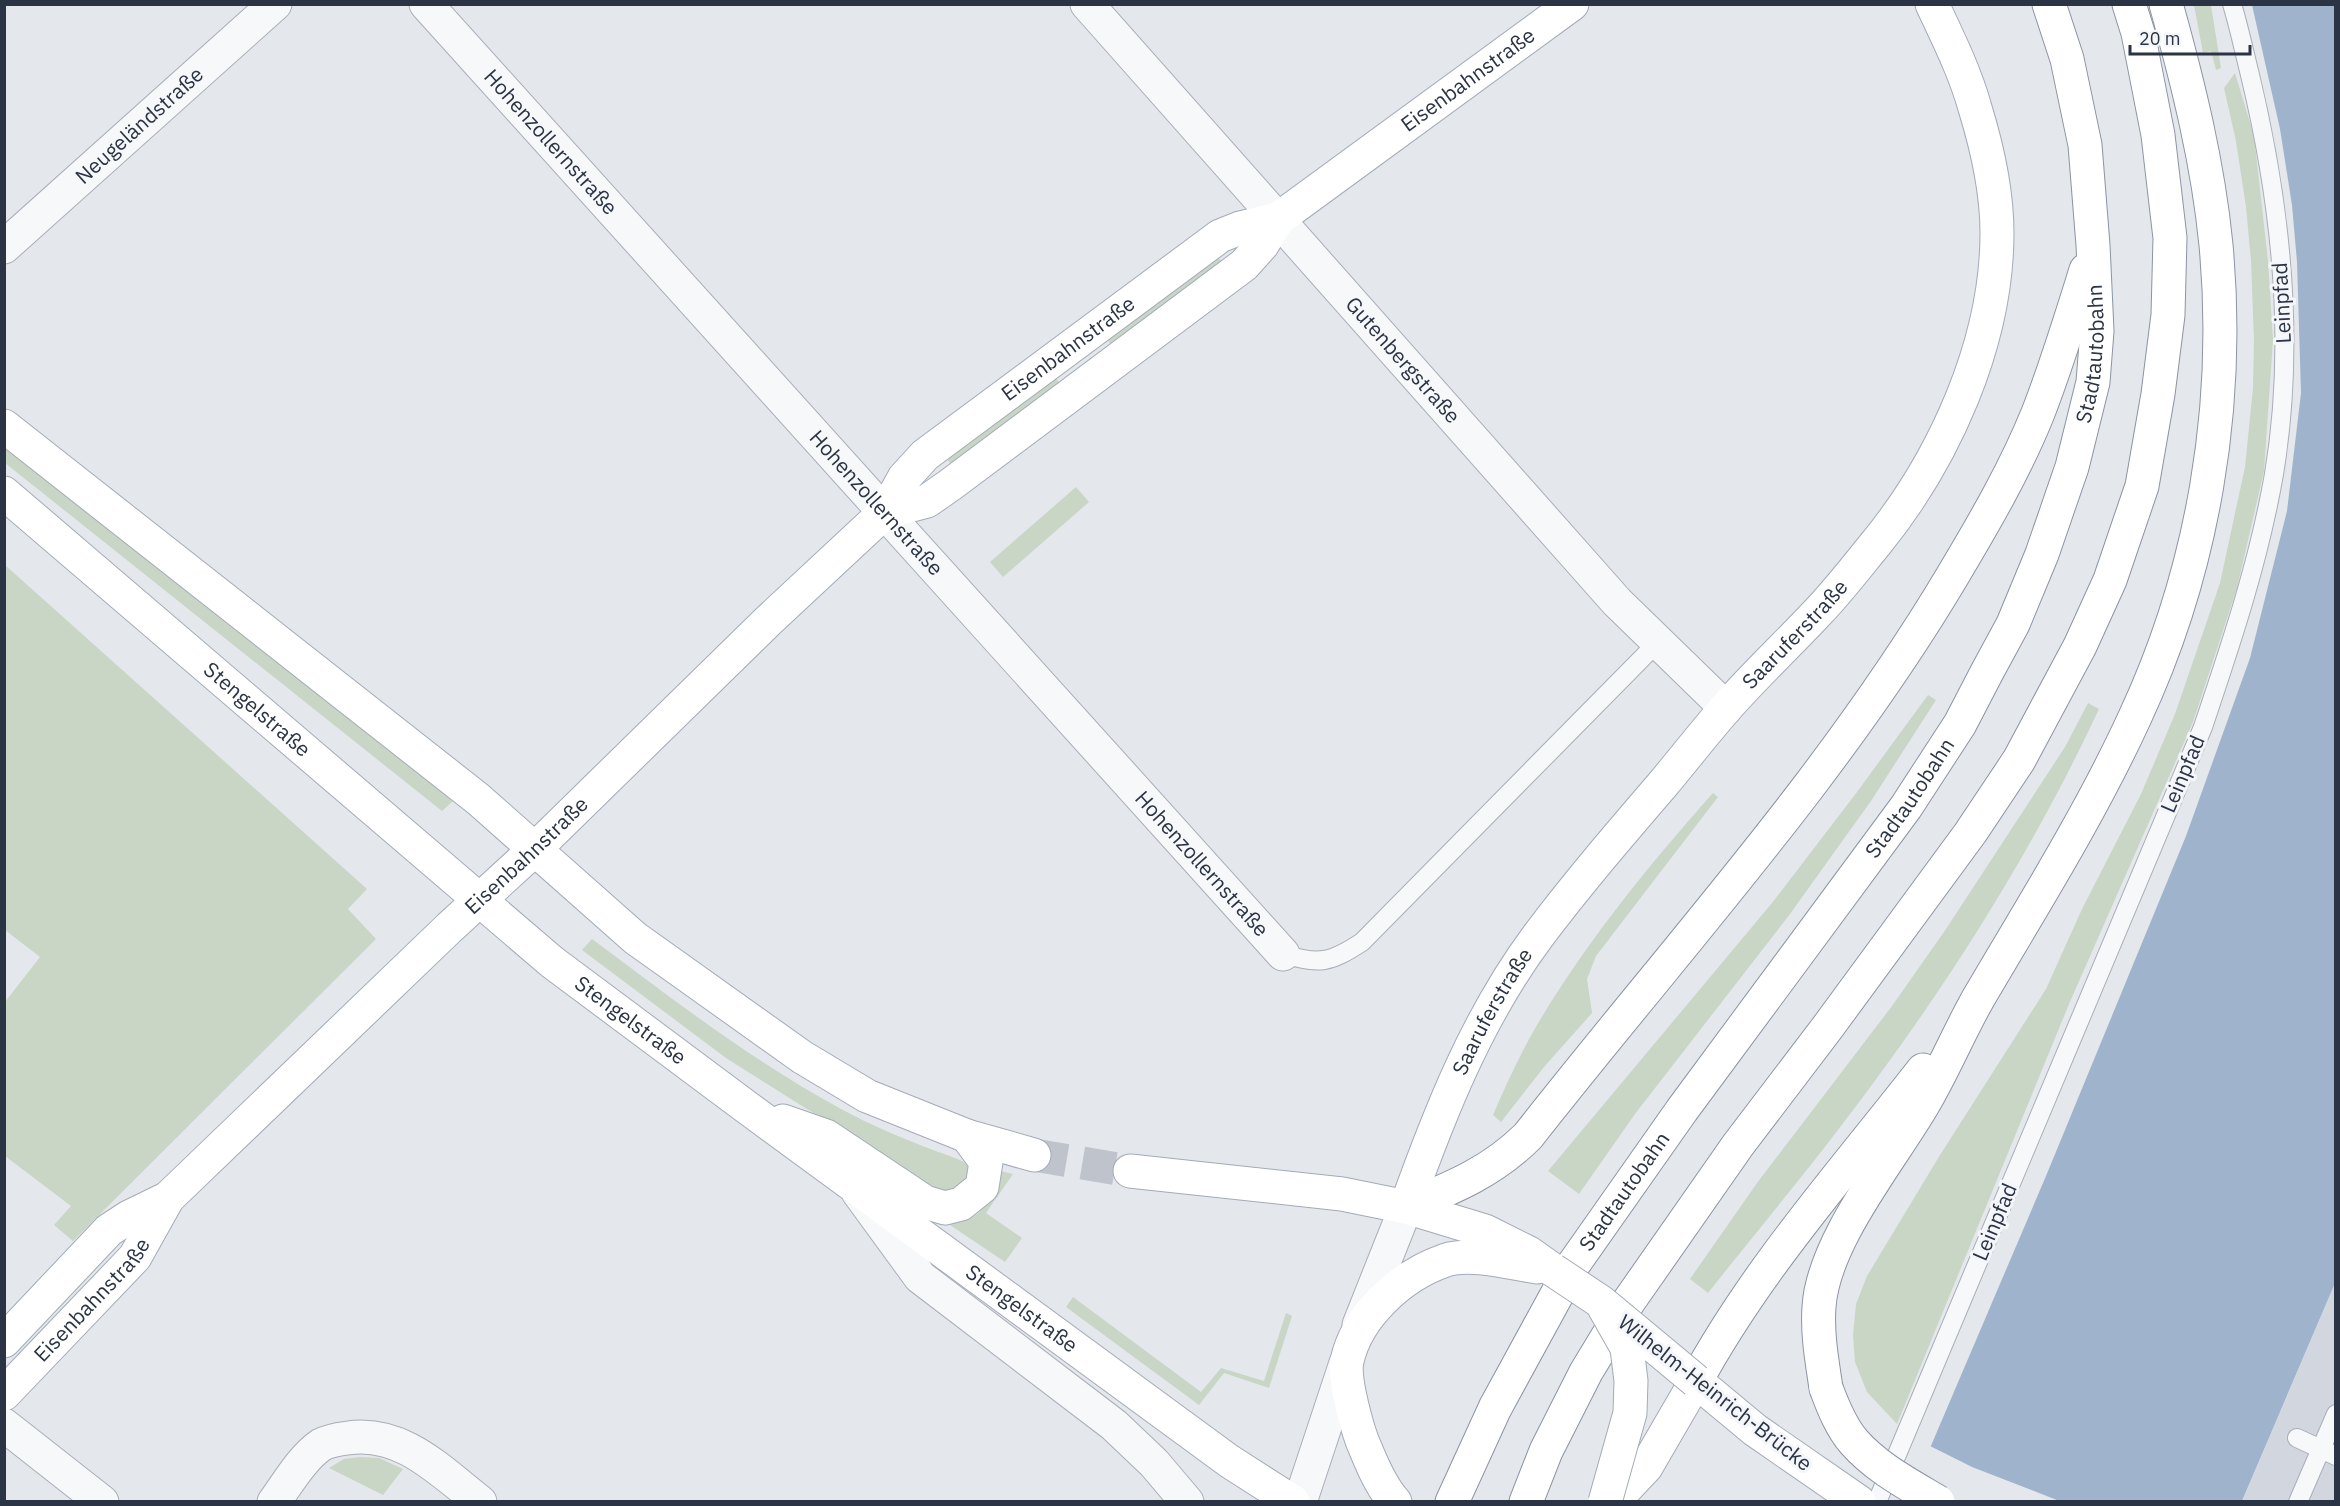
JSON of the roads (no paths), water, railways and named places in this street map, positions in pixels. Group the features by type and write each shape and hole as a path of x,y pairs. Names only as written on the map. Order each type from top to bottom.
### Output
{"main road":[{"name":"Eisenbahnstraße","path":"4,1394 135,1257 168,1198 480,898 534,849 767,622 885,512 927,501 950,485 1244,265 1262,244 1278,219 1572,4"},
{"name":"Saaruferstraße","path":"1406,1207 1453,1085 1497,995 1591,867 1726,708 1821,609 1880,538 1914,489 1963,395 1981,346 1992,296 1997,232 1987,154 1975,106 1962,68 1932,4"},
{"name":"Stadtautobahn","path":"1452,1502 1495,1408 1573,1265 1682,1110 1906,807 1960,724 2013,624 2042,554 2072,466 2093,382 2097,331 2085,145 2067,59 2049,4"},
{"path":"1526,1502 1546,1451 1586,1372 1629,1301 1738,1146 1950,860 2013,769 2080,646 2110,580 2142,486 2158,394 2168,315 2170,238 2158,135 2138,33 2129,4"},
{"path":"1938,1502 1888,1473 1854,1442 1838,1418 1826,1388 1820,1350 1819,1304 1828,1267 1847,1225 1924,1102 1978,1000 2077,833 2136,714 2167,637 2200,523 2217,419 2220,342 2216,245 2192,99 2166,4"},
{"path":"1130,1171 1342,1194 1406,1207 1463,1184 1511,1153 1528,1136 1739,875 1840,744 1918,634 1980,530 2037,415 2066,334 2093,245"},
{"path":"4,426 460,784 634,938 802,1057 867,1096 967,1136 1034,1155"},
{"name":"Stengelstraße","path":"4,493 480,898 552,962 1229,1461 1293,1502"},
{"path":"1613,1502 1646,1467 1724,1331 1784,1247 1978,1000"},
{"path":"745,1106 826,1136 926,1202 945,1208 961,1204 982,1187 986,1162 967,1136"},
{"name":"Eisenbahnstraße","path":"4,1341 109,1230 129,1217 168,1198"},
{"name":"Wilhelm-Heinrich-Brücke","path":"1406,1207 1485,1231 1529,1253 1601,1302 1755,1430 1859,1502"},
{"name":"Wilhelm-Heinrich-Brücke","path":"1395,1502 1372,1465 1361,1440 1353,1412 1346,1363 1358,1330 1393,1290 1414,1275 1447,1260 1464,1257 1553,1270"},
{"name":"Wilhelm-Heinrich-Brücke","path":"1601,1302 1627,1348 1631,1381 1630,1413 1605,1502"}],"street":[{"name":"Neugeländstraße","path":"4,247 275,4"},
{"name":"Hohenzollernstraße","path":"426,4 1283,954"},
{"name":"Gutenbergstraße","path":"1087,4 1617,602 1726,708"},
{"path":"853,1185 920,1277 1114,1425 1154,1463 1187,1502"},
{"name":"Wilhelm-Heinrich-Brücke","path":"1358,1330 1406,1207"},
{"name":"Wilhelm-Heinrich-Brücke","path":"1300,1502 1346,1363"},
{"path":"4,1425 102,1502"},
{"path":"274,1502 310,1456 323,1444 367,1436 395,1441 416,1452 480,1502"}],"lane":[{"name":"Leinpfad","path":"1876,1502 2203,727 2232,641 2261,539 2274,473 2284,391 2285,341 2281,261 2264,133 2232,4"},
{"name":"Hohenzollernstraße","path":"1283,954 1310,962 1328,960 1345,954 1362,942 1658,642"},
{"path":"2298,1502 2328,1452 2336,1414"},
{"path":"2297,1438 2328,1452"}],"water":[{"path":"2252,5 2335,5 2335,1283 2242,1501 1907,1502 2046,1176 2186,836 2250,658 2287,511 2301,393 2297,262 2292,205 2280,129"}],"tunnel":[{"path":"1034,1155 1130,1171"}]}
